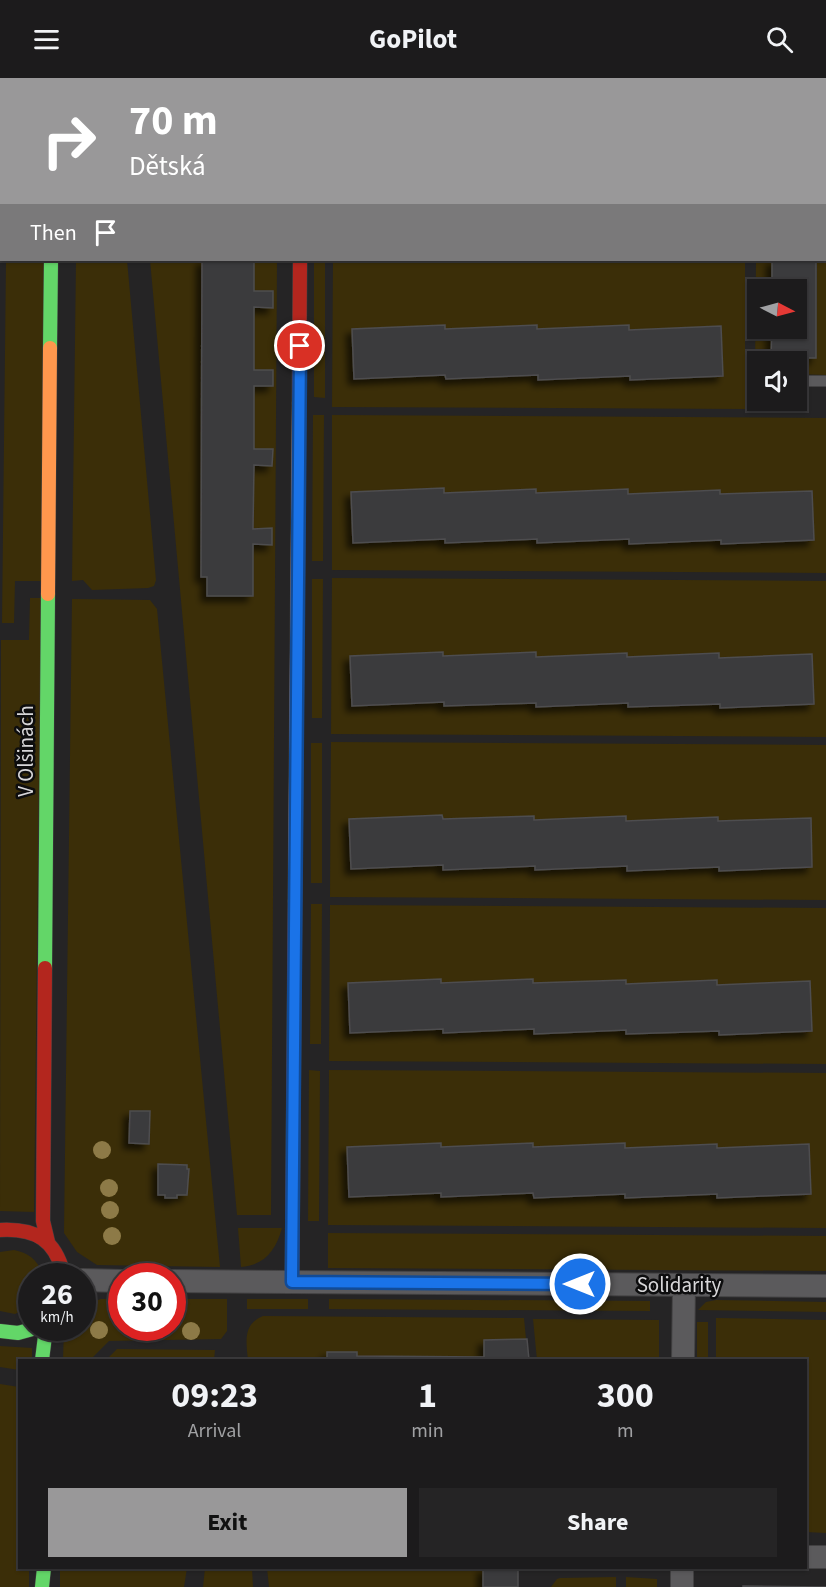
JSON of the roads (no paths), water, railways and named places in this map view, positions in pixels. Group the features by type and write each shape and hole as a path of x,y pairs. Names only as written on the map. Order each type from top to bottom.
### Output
{"main road":[{"name":"V Olšinách","path":"51,261 43,1221 48,1242 58,1255 60,1263"},
{"path":"292,1282 300,261"},
{"path":"0,1230 27,1231 48,1242"},
{"path":"0,1331 18,1333"},
{"path":"42,1359 44,1341"},
{"path":"42,1587 44,1569"}],"street":[{"name":"Solidarity","path":"186,1281 826,1286"},
{"path":"683,1359 684,1285"},
{"path":"807,1557 826,1557"},
{"path":"682,1569 682,1587"}],"lane":[{"path":"807,381 826,381"}]}
